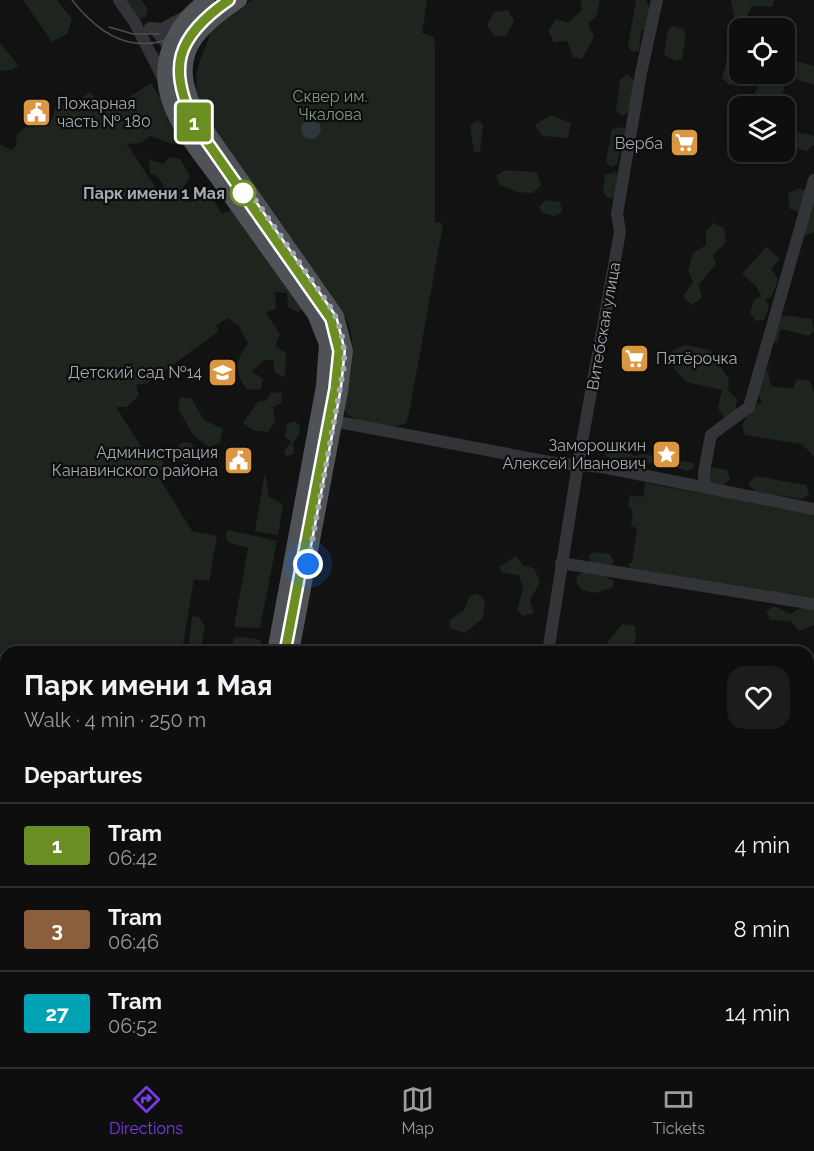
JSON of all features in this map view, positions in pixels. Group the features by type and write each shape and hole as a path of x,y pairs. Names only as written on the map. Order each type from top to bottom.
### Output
{"main road":[{"path":"239,0 208,21 191,46 185,63 185,85 201,123 336,316 345,351 326,419 284,645"},
{"path":"197,8 170,48 166,66 166,84 175,115 321,325 327,344 328,357 326,419"}],"street":[{"path":"119,0 135,23 166,84"},
{"name":"Витебская улица","path":"549,646 561,563 620,232 617,214 641,73 657,0"},
{"path":"135,23 155,29 171,25 197,8"},
{"path":"155,29 170,48 185,85"},
{"path":"148,49 191,46"},
{"path":"704,487 704,472 711,435 749,408 814,180"},
{"path":"326,419 814,509"},
{"path":"561,563 814,604"}],"green space":[{"path":"23,0 57,0 72,19 67,34 52,42"},
{"path":"125,0 141,0 148,9 146,17 136,19"},
{"name":"Сквер им. Чкалова","path":"252,0 427,0 422,33 434,37 435,50 435,222 443,224 406,423 392,426 375,425 358,420 346,413 344,407 353,352 346,318 219,142 199,99 192,92 197,87 196,78 210,28"},
{"path":"580,0 600,0 597,15 588,24 594,37 582,59 573,57 567,41 554,42 548,31 556,19 568,23 582,10"},
{"path":"636,0 646,0 652,15 649,26 641,31 639,51 632,52 628,47"},
{"path":"731,0 774,0 772,7 752,6 746,18 735,18"},
{"path":"508,10 514,21 506,36 494,36 487,25 494,12"},
{"path":"673,26 683,29 686,36 682,59 675,61 664,55 668,30"},
{"path":"0,43 18,65 12,70 0,71"},
{"path":"729,52 729,84 745,84 729,85 722,78"},
{"path":"795,61 814,66 814,85 795,79"},
{"path":"627,74 634,80 629,112 622,116 616,111 620,80"},
{"name":"Парк имени 1 Мая","path":"151,83 167,109 167,121 179,121 187,133 175,145 150,136 140,143 127,144 160,194 164,186 157,176 150,174 149,159 163,164 170,157 180,159 190,176 182,190 191,203 197,195 212,198 222,214 234,209 289,283 289,292 304,298 305,309 298,312 288,307 287,293 275,292 276,308 266,313 280,334 275,346 286,353 285,377 275,373 273,360 265,360 252,371 263,379 261,389 247,390 237,367 240,356 248,344 239,326 227,318 216,326 219,331 148,383 136,385 139,395 127,407 116,407 149,459 162,460 166,467 156,473 192,531 217,536 209,581 194,579 183,645 189,646 0,646 0,144 11,150 16,146 17,134 33,122 51,121 57,104 73,105 90,92 104,110 120,107 128,98"},
{"path":"760,84 783,84 784,90 781,96 753,96"},
{"path":"551,115 571,123 568,138 542,136 535,125"},
{"path":"478,120 483,125 480,152 474,152 470,125"},
{"path":"623,127 629,134 627,146 620,150 617,165 611,167 606,161 612,129"},
{"path":"795,131 814,136 814,145 807,151 795,148"},
{"path":"505,170 537,172 541,186 532,193 517,192 500,185 496,176"},
{"path":"615,172 621,179 616,198 608,198 603,192 605,175"},
{"path":"800,188 814,197 814,232 806,236 797,229 805,214 790,209 788,193"},
{"path":"545,200 560,202 562,212 554,216 542,213 539,207"},
{"path":"714,223 724,228 726,242 713,255 716,264 699,284 702,298 691,305 683,296 693,282 688,271 693,253 706,245 706,231"},
{"path":"766,247 780,259 771,269 778,279 772,296 765,300 769,306 764,320 756,321 750,313 754,299 761,296 756,286 742,274"},
{"path":"784,315 812,319 814,331 809,336 781,329 777,342 769,343 771,320"},
{"path":"686,345 710,350 729,380 728,390 737,399 735,415 726,420 718,408 722,390 686,382 671,365 673,350"},
{"path":"761,371 768,371 771,386 793,389 797,379 810,381 814,392 814,457 802,444 745,435 742,425 753,406 762,403 757,393"},
{"path":"271,392 282,393 281,403 273,407 275,421 268,432 253,430 243,423 258,401 266,401"},
{"path":"180,397 191,398 204,420 223,429 220,443 209,447 193,435 178,408"},
{"path":"294,421 300,426 299,435 293,442 294,454 286,456 284,451 291,442 285,437 287,424"},
{"path":"186,442 193,445 196,452 193,459 186,462 179,459 176,452 179,445"},
{"path":"608,446 628,451 634,456 643,454 693,463 694,468 687,471 659,462 644,464 633,458 608,458 602,450"},
{"path":"713,467 727,470 730,479 723,486 710,484 706,475"},
{"path":"265,473 269,497 283,504 278,535 255,531"},
{"path":"755,476 806,485 809,494 803,499 756,492 748,484"},
{"path":"645,483 717,496 722,490 751,503 814,513 814,598 787,593 783,598 768,590 658,573 655,575 632,572 628,564 632,562 637,529 631,525 633,511 628,505 630,495 643,497"},
{"path":"229,530 277,541 260,628 234,627 248,548 228,542 225,534"},
{"path":"594,552 610,554 614,562 607,568 591,565 589,556"},
{"path":"516,556 524,566 534,568 540,582 530,600 534,613 523,616 517,610 523,589 519,575 502,573 499,567"},
{"path":"592,571 614,581 613,587 596,593 582,590 576,582 578,574"},
{"path":"478,593 485,601 483,618 465,633 449,628 450,620 464,610 469,597"},
{"path":"773,606 791,614 801,607 814,608 814,625 799,631 790,621 770,620 766,612"},
{"name":"Парк имени 1 Мая","path":"192,616 199,617 205,627 201,646 189,646"},
{"path":"622,624 635,626 636,639 633,646 605,646"},
{"path":"234,638 261,640 260,646 232,646"}],"shaded area":[{"path":"311,119 318,122 321,129 318,136 311,139 304,136 301,129 304,122"}],"tram line":[{"path":"72,0 93,23 105,31 117,38 144,44 175,37 229,0"},
{"name":"1","path":"229,0 204,17 185,43 179,72 182,98 196,126 331,319 339,351 335,389 286,646"},
{"path":"202,11 181,40 175,54 174,83 183,114 192,131 320,312 333,343 330,387 281,646"},
{"path":"109,27 133,34 159,34"}],"place":[{"name":"Пожарная часть № 180","path":"36,112"},
{"name":"Верба","path":"684,143"},
{"name":"Парк имени 1 Мая","path":"243,193"},
{"name":"Пятёрочка","path":"635,358"},
{"name":"Детский сад №14","path":"223,372"},
{"name":"Заморошкин Алексей Иванович","path":"667,454"},
{"name":"Администрация Канавинского района","path":"239,461"}],"route":[{"path":"243,193 247,188 329,305 336,316 344,341 344,366 308,564"}]}
